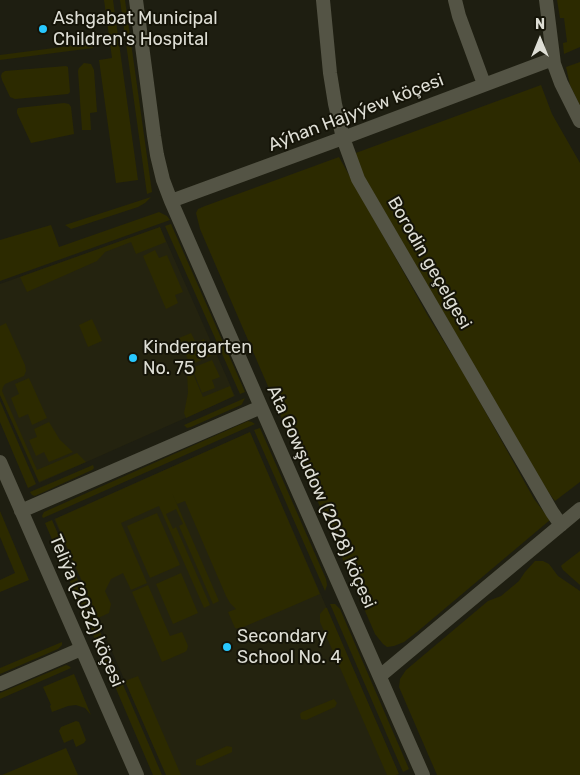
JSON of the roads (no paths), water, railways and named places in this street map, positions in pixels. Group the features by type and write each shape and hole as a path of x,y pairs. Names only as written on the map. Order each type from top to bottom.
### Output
{"street":[{"name":"Ata Gowşudow (2028) köçesi","path":"136,0 157,155 163,180 423,775"},
{"name":"Borodin geçelgesi","path":"323,0 332,90 343,138 358,179 561,525"},
{"path":"455,0 458,16 484,84"},
{"path":"546,0 553,58 561,83 580,121"},
{"name":"Aýhan Hajyýew köçesi","path":"171,201 553,58"},
{"path":"21,511 261,408"},
{"name":"Teliýa (2032) köçesi","path":"0,462 3,477 21,511 137,775"},
{"path":"380,676 580,509"},
{"path":"0,684 81,649"}],"place":[{"name":"Ashgabat Municipal Children's Hospital","path":"43,29"},
{"name":"Kindergarten No. 75","path":"133,358"},
{"name":"Secondary School No. 4","path":"227,647"}]}
